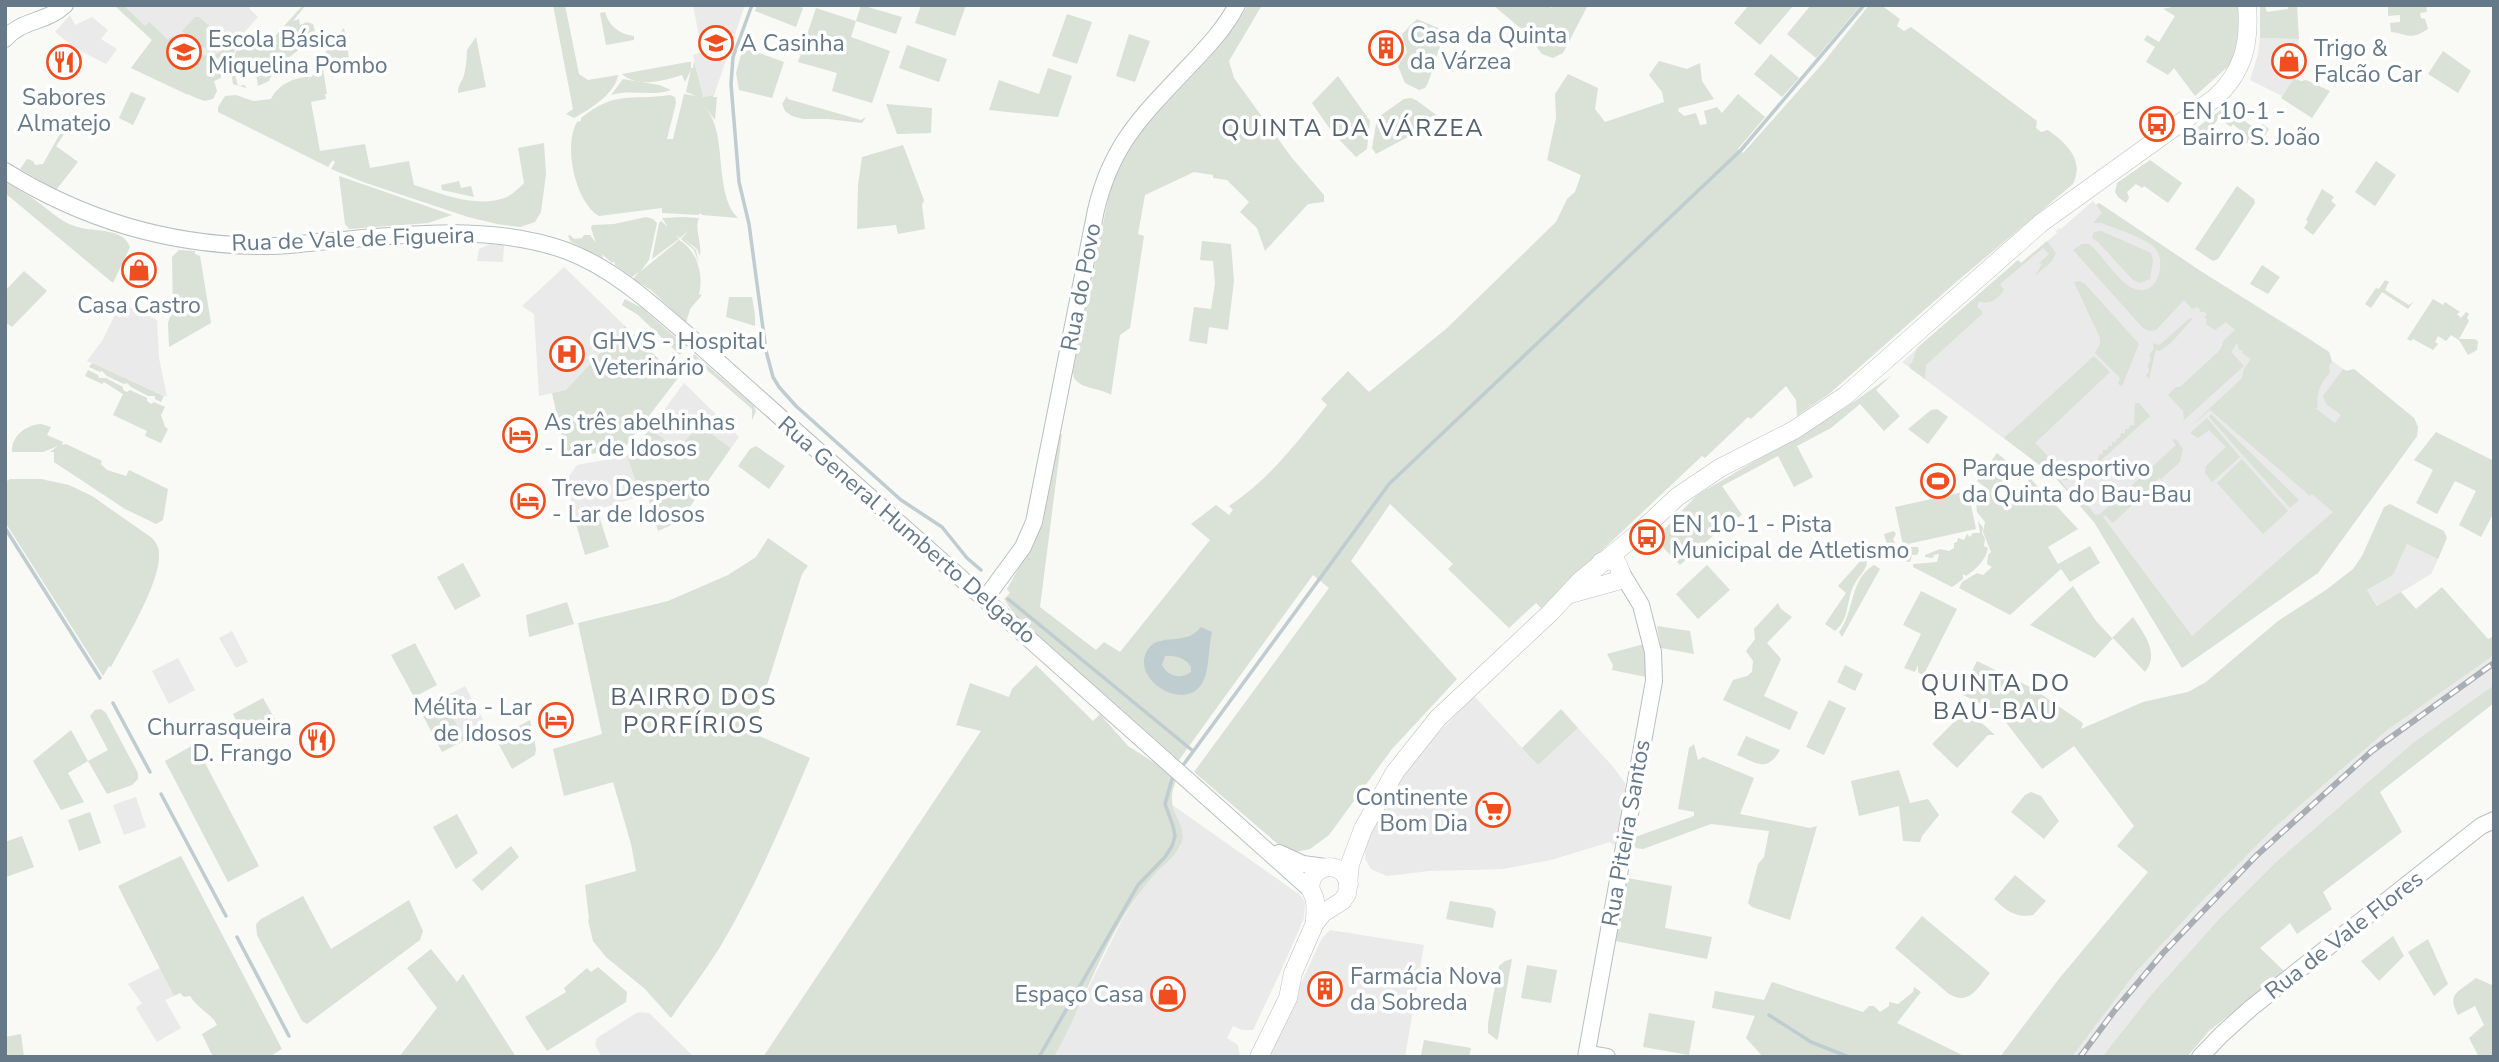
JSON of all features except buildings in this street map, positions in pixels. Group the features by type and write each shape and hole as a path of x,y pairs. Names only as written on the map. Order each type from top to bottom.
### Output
{"main road":[{"path":"5,38 16,28 51,16 65,5"},
{"name":"Rua do Povo","path":"985,599 1023,547 1034,523 1096,210 1112,160 1144,115 1215,38 1237,5"},
{"path":"1319,898 1342,901 1347,894 1350,864 1363,829 1395,772 1422,736 1463,693 1600,563 1640,531 1677,496 1698,481 1794,430 1845,396 2049,216 2215,98 2232,80 2244,59 2248,41 2247,5"},
{"name":"Rua de Vale de Figueira","path":"5,171 45,195 89,215 159,236 201,242 273,246 458,233 495,235 546,245"},
{"name":"Rua General Humberto Delgado","path":"546,245 596,265 647,300 1319,898"},
{"path":"1569,594 1615,578 1640,531"},
{"path":"1600,563 1597,576 1615,578"},
{"name":"Rua Piteira Santos","path":"1586,1057 1652,693 1653,652 1642,610 1615,578"},
{"name":"Rua de Vale Flores","path":"2200,1057 2251,1008 2481,827 2494,820"},
{"path":"1259,1057 1288,998 1293,973 1315,923 1319,898 1312,878 1316,872 1328,867 1363,829"},
{"name":"Rua General Humberto Delgado","path":"1253,837 1303,864 1328,867"},
{"path":"1328,867 1344,873 1349,884"},
{"path":"1251,1057 1282,986 1293,973"},
{"path":"1586,1057 1606,1057"}],"shaded area":[{"name":"Escola Básica Miquelina Pombo","path":"114,5 251,5 249,8 258,17 187,95 131,68 152,40"},
{"path":"114,5 123,5 145,26 149,22 168,40 172,36 178,36 202,55 215,55 229,45 232,46 241,36 225,74 221,73 221,78 214,81 217,91 213,99 205,101 196,98 131,68 152,40"},
{"path":"303,5 306,5 293,21 299,19 300,25 307,22 313,24 315,32 311,39 279,66 269,81 258,86 256,73 264,71 262,58 232,63 238,85 233,84 232,77 227,76 231,60 245,36 252,43 256,39 265,47"},
{"path":"553,5 565,5 579,74 588,80 618,75 607,94 574,118 566,114 573,109"},
{"name":"A Casinha","path":"693,5 745,5 714,95 702,97 693,55 702,52"},
{"path":"757,5 796,5 803,8 796,27 755,11"},
{"path":"861,5 902,17 896,34 856,21"},
{"path":"921,5 966,5 955,36 915,23"},
{"path":"1248,5 1262,5 1229,61 1234,78 1292,158 1324,195 1324,202 1308,204 1265,251 1257,228 1240,212 1249,202 1227,180 1194,172 1145,195 1138,234 1144,236 1130,328 1120,335 1111,395 1081,385 1074,378 1073,372 1111,185 1123,159 1139,136 1215,51"},
{"path":"1493,5 1548,5 1552,8 1554,5 1588,5 1563,53 1553,58 1542,54 1525,32"},
{"path":"1749,5 1793,6 1760,45 1734,23"},
{"path":"1811,5 1861,5 1816,58 1787,34"},
{"path":"1869,5 1881,5 1900,19 1897,26 1904,31 1911,27 2037,121 2036,128 2041,132 2048,130 2067,146 2077,167 2073,184 1829,394 1797,416 1796,400 1786,386 1705,458 1702,456 1541,608 1536,603 1509,628 1448,569 1453,564 1390,504 1351,561 1457,679 1392,749 1329,835 1310,849 1296,852 1280,846 1194,772 1329,588 1313,575 1179,760 1014,614 1004,599 1010,593 1007,589 1043,524 1059,434 1062,434 1040,607 1096,650 1104,642 1120,652 1210,540 1191,524 1216,505 1229,515 1233,510 1229,506 1270,472 1305,433 1327,405 1321,399 1348,371 1369,392 1447,328 1556,222 1567,199 1575,192 1581,175 1547,160 1556,118 1555,94 1568,74 1598,88 1595,109 1605,122 1664,102 1662,92 1649,75 1659,61 1687,69 1700,63 1702,81 1714,99 1679,108 1678,111 1684,116 1696,113 1700,125 1707,124 1704,111 1717,107 1722,113 1738,94 1765,117 1738,149 1743,153 1823,63"},
{"path":"2181,5 2238,5 2239,37 2233,62 2195,96 2174,68 2168,75 2146,62 2155,47 2144,40 2147,35 2159,42 2175,16 2163,9"},
{"path":"2288,5 2297,5 2299,39 2260,38 2260,7 2265,6 2267,12 2288,9"},
{"path":"2388,5 2426,5 2427,12 2420,13 2428,29 2413,36 2391,32 2390,23 2400,22 2400,15 2388,16"},
{"path":"816,8 856,21 851,37 890,51 872,103 832,91 837,73 798,62"},
{"path":"605,12 615,28 634,36 634,40 606,45 600,13"},
{"path":"1067,14 1092,22 1077,64 1052,56"},
{"path":"70,15 75,25 92,17 108,30 101,39 117,49 106,64 75,48 55,32"},
{"path":"195,17 199,17 224,39 213,48 203,47 192,40 182,31"},
{"path":"1417,19 1445,31 1428,83 1425,88 1419,90 1405,83 1398,66 1407,52 1402,34"},
{"path":"344,28 349,58 322,63 326,99 311,102 320,151 365,144 370,168 409,161 414,185 460,199 484,201 496,200 514,193 524,183 518,148 544,143 546,174 541,212 535,222 520,227 497,224 363,182 331,169 335,162 333,160 328,167 218,112 225,96 236,95 253,101 271,99 278,89 288,82 312,77 325,53 337,44 339,33"},
{"path":"1129,34 1150,41 1135,82 1116,76"},
{"path":"476,37 486,87 458,93 465,72 467,50"},
{"path":"2260,38 2299,39 2294,78 2282,96 2250,80"},
{"path":"907,45 947,59 939,82 899,68"},
{"path":"743,47 784,62 772,98 739,90 736,73"},
{"path":"2443,51 2471,71 2458,93 2428,74"},
{"path":"1771,54 1799,78 1782,97 1754,74"},
{"path":"694,61 703,97 717,97 715,120 703,104 717,133 727,199 738,218 701,213 662,213 662,208 599,216 583,199 574,172 571,144 577,122 593,109 614,100 670,95 675,97 676,103 667,139 673,139 684,94 696,96 686,92 691,70 685,82 682,75 643,82 622,74 688,62 691,62 693,68"},
{"path":"1048,68 1072,76 1058,117 989,110 999,80 1039,94"},
{"path":"1338,76 1370,121 1367,149 1356,157 1332,132 1312,103"},
{"path":"2294,78 2306,80 2330,91 2312,118 2281,98"},
{"path":"623,79 659,85 671,90 611,95"},
{"path":"131,92 146,98 133,125 119,118"},
{"path":"787,96 788,99 861,120 866,117 862,123 803,119 785,111 782,104"},
{"path":"1411,98 1439,117 1430,125 1376,154 1372,148 1377,118 1404,99"},
{"path":"886,104 932,108 931,133 897,134"},
{"path":"2225,107 2253,127 2249,134 2253,137 2262,124 2269,129 2261,142 2253,138 2246,144 2239,139 2243,133 2233,124 2231,127 2219,118 2205,136 2212,142 2208,148 2197,140 2194,135 2198,127"},
{"path":"61,132 65,133 56,146 78,162 56,190 20,169 27,159 35,165 43,164"},
{"path":"903,145 924,200 922,205 925,229 898,234 896,225 857,229 862,157"},
{"path":"2150,160 2182,183 2168,203 2144,186 2142,188 2136,184 2127,192 2129,198 2126,203 2115,192 2117,183"},
{"path":"2376,161 2396,175 2375,206 2355,192"},
{"path":"339,176 452,215 428,223 349,229 345,224"},
{"path":"459,181 461,188 471,186 474,197 442,190 441,185"},
{"path":"5,182 70,224 116,234 127,241 130,247 113,283 5,193"},
{"path":"2237,186 2254,199 2255,203 2218,259 2213,261 2195,249"},
{"path":"2322,189 2334,197 2331,201 2336,205 2313,235 2304,228"},
{"path":"2093,201 2307,337 2329,352 2331,360 2346,371 2354,369 2414,418 2418,427 2417,436 2318,573 2182,668 2094,522 2054,476 1902,362 2018,260 2021,263"},
{"path":"2099,203 2329,352 2332,361 2329,366 2330,373 2320,389 2318,408 2315,408 2335,423 2341,415 2326,404 2323,396 2343,369 2354,369 2414,418 2418,427 2417,436 2318,573 2182,668 2094,522 2054,476 2004,438 2094,356 2110,372 2035,443 2053,461 2047,468 2049,470 2055,467 2066,477 2075,472 2067,480 2060,480 2068,490 2075,487 2095,515 2100,514 2124,492 2130,498 2131,506 2113,523 2105,515 2103,517 2192,636 2333,512 2312,494 2310,496 2210,410 2191,426 2242,378 2251,359 2242,353 2243,350 2239,350 2237,343 2231,352 2244,366 2184,420 2183,411 2168,395 2220,350 2224,340 2235,330 2226,322 2215,330 2206,324 2205,312 2201,312 2198,307 2192,309 2184,300 2156,330 2143,328 2073,250 2082,244 2089,244 2123,281 2135,289 2150,288 2155,283 2160,261 2155,248 2130,234 2101,223 2093,223 2102,213 2096,205"},
{"path":"646,217 657,223 649,260 640,272 679,240 695,256 701,279 699,294 702,295 690,309 686,323 651,290 633,279 639,272 632,277 615,265 614,261 612,263 602,254 603,258 571,242 568,236 574,239 590,235 596,243 592,225 614,224"},
{"path":"662,218 699,218 697,227 700,256 697,249 684,239 696,250 699,264 694,250 681,239 689,230 680,238 676,235 679,239 652,259 659,223 661,221 668,227"},
{"path":"2101,231 2151,253 2153,260 2150,279 2140,283 2133,280 2092,238 2094,232"},
{"path":"1202,241 1231,244 1234,281 1228,330 1209,327 1207,344 1189,341 1194,307 1211,309 1215,283 1213,261 1200,260"},
{"path":"2047,241 2056,253 2052,261 2035,276 2042,264 2039,263 2049,254 2043,248 2000,284 2004,290 1996,298 1987,303 1979,301 1977,307 1982,314 1926,365 1925,379 1910,368 1917,348 2018,260 2021,263"},
{"path":"490,244 504,245 503,262 477,261 479,249"},
{"path":"179,250 195,251 195,254 200,256 211,323 169,347 168,323 173,309 172,257"},
{"path":"2262,265 2280,277 2268,294 2250,284"},
{"name":"GHVS - Hospital Veterinário","path":"564,267 625,326 566,390 539,396 534,314 522,306"},
{"path":"24,271 47,291 12,327 5,322 5,291"},
{"path":"2385,280 2389,282 2385,290 2409,305 2414,301 2408,309 2382,292 2371,308 2365,304"},
{"path":"2080,281 2139,344 2122,386 2118,384 2120,378 2095,353 2100,338 2074,282"},
{"path":"729,297 752,297 755,326 726,317"},
{"path":"625,299 642,308 686,347 680,355 638,315 622,305"},
{"path":"2433,299 2443,305 2445,302 2460,312 2457,314 2461,318 2466,312 2469,314 2469,321 2459,339 2478,341 2477,350 2468,355 2459,340 2451,335 2446,341 2438,336 2435,342 2438,344 2433,350 2413,339 2407,339"},
{"path":"121,303 157,320 159,358 167,397 87,361 102,341"},
{"path":"2193,318 2171,343 2159,351 2156,349 2149,379 2146,375 2149,372 2149,355 2154,349 2153,343 2162,343"},
{"path":"625,326 678,378 625,447 567,459 552,393 566,390"},
{"path":"694,354 754,406 756,411 752,420 752,409 692,357"},
{"path":"92,363 164,396 161,402 155,399 155,396 148,396 127,383 89,367"},
{"path":"88,370 99,378 106,378 123,387 127,392 130,390 147,398 151,404 154,402 165,407 161,415 168,429 161,443 145,436 147,431 113,415 123,394 104,382 102,384 85,376"},
{"path":"1892,375 1876,390 1900,416 1884,431 1860,404 1831,428 1797,446 1813,477 1794,487 1778,456 1722,486 1742,515 1723,527 1680,565 1655,539 1697,495 1845,408"},
{"path":"684,383 739,437 731,448 699,425 678,449 650,429"},
{"path":"2135,403 2139,403 2150,416 2097,464 2099,454 2102,455 2103,450 2112,446 2112,442 2120,438 2121,433 2125,433 2125,429 2134,425"},
{"path":"1937,409 1948,417 1928,444 1908,429 1931,410"},
{"path":"2211,414 2299,500 2290,508 2209,417"},
{"path":"2207,418 2240,457 2212,482 2205,473 2206,466 2226,447 2209,430 2198,438 2190,433"},
{"path":"41,424 51,427 47,435 63,442 62,445 66,444 102,461 101,464 107,470 126,476 129,470 168,489 163,520 156,524 125,509 54,462 54,452 50,452 58,446 43,452 12,452 14,441 20,433"},
{"path":"699,425 731,448 680,521 658,531 647,494 641,496 627,456 650,429 678,449"},
{"path":"2436,432 2494,461 2494,512 2481,537 2459,525 2476,491 2455,481 2437,514 2416,503 2433,470 2414,460"},
{"path":"2176,439 2183,449 2180,462 2145,492 2138,493 2130,487 2176,445 2172,440"},
{"path":"756,446 785,466 769,489 738,466 750,449"},
{"path":"1997,453 2013,466 1994,494 2010,506 2030,478 2078,529 2048,547 2058,564 2090,546 2100,563 2070,582 2061,569 2010,615 1959,588 1962,582 1977,573 1983,575 1992,567 1987,564 1991,552 1983,532 1985,522 1977,512 1976,501 1972,495 1981,495 1981,500 1990,491 1977,481"},
{"path":"627,456 641,496 576,516 565,482 577,465"},
{"path":"2242,459 2288,511 2263,534 2217,483"},
{"path":"10,479 41,479 69,485 92,496 152,538 157,545 158,565 148,595 111,667 109,666 103,676 5,522 5,482"},
{"path":"1968,491 1976,529 1903,545 1895,507"},
{"path":"2390,504 2444,531 2447,538 2438,559 2407,544 2393,575 2367,590 2377,606 2401,592 2416,609 2442,587 2488,639 2494,636 2494,655 2386,731 2274,828 2136,972 2072,1057 2000,1057 2058,980 2148,872 2117,846 2134,826 2074,746 2042,769 1998,712 1961,694 1977,661 2032,688 2083,723 2081,729 2143,702 2188,692 2206,682 2278,621 2353,569 2362,556 2384,507"},
{"path":"597,510 609,547 585,555 574,517"},
{"path":"1978,521 1983,528 1987,552 1977,567 1966,576 1963,574 1963,579 1952,587 1913,567 1913,564 1937,562 1939,554 1933,558 1925,555 1940,549 1949,551 1954,548 1958,538 1964,540 1967,534 1970,537 1973,533 1980,533"},
{"path":"1894,531 1896,534 1893,539 1897,547 1906,551 1918,547 1917,555 1912,555 1910,562 1900,559 1889,548 1884,534"},
{"path":"768,538 808,566 802,574 752,733 810,758 733,925 671,1018 645,989 606,957 593,941 588,920 585,885 636,871 613,782 564,796 553,749 602,734 578,623 668,601 728,575 756,557"},
{"path":"2407,544 2438,559 2431,574 2378,606 2367,590 2393,575"},
{"path":"1863,558 1867,565 1852,591 1843,621 1835,631 1825,624 1846,593 1838,586"},
{"path":"463,563 481,596 455,610 437,577"},
{"path":"1707,565 1730,590 1698,619 1676,594"},
{"path":"1874,565 1880,569 1842,637 1839,632 1848,615 1856,587 1866,571"},
{"path":"2073,586 2096,621 2112,638 2133,617 2146,637 2151,651 2145,672 2113,638 2095,658 2030,625"},
{"path":"1921,591 1957,609 1923,676 1918,672 1918,665 1915,672 1904,668 1921,634 1903,625"},
{"path":"567,602 574,624 529,637 526,615"},
{"path":"1778,603 1781,609 1792,617 1767,643 1781,659 1764,696 1798,712 1790,730 1723,700 1733,680 1752,672 1753,661 1746,651 1755,639 1754,629"},
{"path":"1657,626 1690,631 1694,654 1661,648"},
{"path":"1201,627 1212,632 1207,667 1201,685 1182,695 1160,688 1146,671 1144,660 1148,649 1159,641 1195,633","holes":["1165,656 1186,661 1191,672 1179,676 1168,672 1162,665"]},
{"path":"232,631 248,662 236,668 219,638"},
{"path":"415,643 437,685 414,697 391,655"},
{"path":"1644,644 1646,677 1612,670 1613,665 1607,654"},
{"path":"2494,655 2494,685 2414,742 2276,862 2219,919 2151,995 2102,1057 2072,1057 2136,972 2274,828 2386,731"},
{"path":"178,658 195,690 169,704 152,671"},
{"path":"1036,665 1093,721 1100,714 1128,746 1155,763 1176,781 1172,802 1183,838 1175,854 1146,884 1123,917 1054,1057 763,1057 981,731 956,725 970,683 1009,697 1012,689"},
{"path":"1845,665 1863,674 1855,691 1837,682"},
{"path":"2494,685 2494,703 2380,792 2402,832 2323,892 2332,909 2297,934 2290,923 2260,948 2285,972 2209,1031 2187,1057 2102,1057 2151,995 2219,919 2276,862 2414,742"},
{"path":"465,686 487,727 465,740 442,698"},
{"path":"1474,696 1538,765 1578,728 1625,783 1626,790 1615,844 1610,842 1551,860 1503,869 1429,871 1387,876 1371,869 1365,859 1365,844 1398,782 1421,751"},
{"path":"263,698 276,721 245,737 233,714"},
{"path":"442,698 465,740 442,752 420,710"},
{"path":"1829,700 1846,708 1824,755 1806,747"},
{"path":"101,709 106,713 138,773 138,779 132,785 107,794 88,761 108,750 90,716 95,710"},
{"path":"1561,709 1578,728 1538,765 1522,748"},
{"path":"1964,718 1983,724 1995,735 1988,735 1957,768 1932,744 1955,721"},
{"path":"530,720 535,755 512,769 496,739"},
{"path":"71,730 88,761 68,773 84,802 61,810 33,761"},
{"path":"1746,736 1780,750 1771,762 1766,764 1750,761 1737,755"},
{"path":"195,744 259,866 228,882 165,761"},
{"path":"1694,744 1698,760 1703,757 1754,778 1740,814 1810,828 1817,826 1790,920 1752,907 1748,903 1758,864 1764,857 1769,831 1711,824 1643,849 1632,844 1635,837 1694,816 1694,812 1678,809 1689,748"},
{"path":"1899,770 1910,803 1928,799 1939,815 1920,842 1903,841 1899,806 1859,816 1851,781"},
{"path":"2031,792 2041,796 2059,821 2044,839 2011,812 2025,795"},
{"path":"136,797 146,827 124,835 113,805"},
{"path":"1171,804 1300,895 1305,902 1304,918 1280,973 1253,1030 1242,1030 1233,1026 1227,1038 1238,1045 1240,1057 1054,1057 1122,920 1145,885 1180,847 1183,833"},
{"path":"90,812 101,843 79,851 68,820"},
{"path":"457,814 478,853 456,869 433,827"},
{"path":"22,836 34,867 6,877 5,842"},
{"path":"511,846 519,857 482,891 472,880"},
{"path":"181,856 282,1049 269,1057 213,1057 202,1034 217,1025 190,996 184,997 180,993 174,996 118,886"},
{"path":"2015,875 2046,901 2033,915 2012,913 1994,899"},
{"path":"1627,878 1672,886 1665,928 1712,937 1707,959 1615,941"},
{"path":"303,896 331,949 409,900 423,931 420,940 307,1024 302,1021 257,935 256,924"},
{"path":"1450,901 1492,908 1496,912 1493,928 1446,919"},
{"path":"1922,916 1990,973 1973,994 1962,998 1949,994 1895,948"},
{"path":"1330,930 1424,945 1405,1057 1267,1057 1322,938"},
{"path":"2393,936 2404,956 2379,981 2361,961"},
{"path":"2428,939 2448,984 2434,996 2408,952"},
{"path":"431,949 457,982 463,974 516,1057 399,1057 437,1008 407,968"},
{"path":"1512,959 1497,1040 1488,1033 1488,1023 1499,966"},
{"path":"1527,965 1557,970 1551,1003 1521,998"},
{"path":"598,967 627,992 626,1002 547,1051 525,1017 566,992 564,988 587,968 591,972"},
{"path":"160,968 174,996 165,1000 181,1028 157,1042 136,1008 142,1003 128,984"},
{"path":"2476,978 2494,986 2494,1057 2479,1057 2469,1038 2484,1025 2475,1006 2458,1015 2453,1002 2456,994"},
{"path":"1772,982 1863,1012 1869,1006 1874,1006 1880,1012 1889,1006 1889,1002 1898,1004 1913,992 1914,987 1921,992 1897,1023 1966,1057 1763,1057 1746,1038 1755,1016 1712,1008 1715,991 1764,1000"},
{"path":"638,1012 649,1013 694,1057 602,1057 595,1045 597,1038"},
{"path":"1649,1013 1695,1021 1689,1055 1643,1047"},
{"path":"21,1034 24,1057 5,1057 5,1037"},
{"path":"1424,1040 1471,1048 1469,1057 1421,1055"}],"waterway":[{"path":"752,5 733,57 731,84 739,182 749,224 766,351 773,377 796,406 901,500 942,527 967,558 981,570"},
{"path":"1184,764 1389,484 1741,150 1864,5"},
{"path":"5,528 100,678"},
{"path":"1008,599 1193,751"},
{"path":"113,703 150,772"},
{"path":"1039,1057 1138,885 1172,846 1175,836 1165,804 1172,779"},
{"path":"161,794 226,916"},
{"path":"237,937 289,1036"},
{"path":"1769,1015 1811,1042 1849,1057"}],"railway":[{"path":"2080,1057 2163,953 2256,856 2372,751 2494,663"}],"place":[{"name":"A Casinha","path":"716,43"},
{"name":"Casa da Quinta da Várzea","path":"1386,48"},
{"name":"Escola Básica Miquelina Pombo","path":"184,52"},
{"name":"Trigo & Falcão Car","path":"2289,61"},
{"name":"Sabores Almatejo","path":"64,62"},
{"name":"EN 10-1 - Bairro S. João","path":"2157,124"},
{"name":"Casa Castro","path":"139,270"},
{"name":"GHVS - Hospital Veterinário","path":"567,354"},
{"name":"As três abelhinhas - Lar de Idosos","path":"520,435"},
{"name":"Parque desportivo da Quinta do Bau-Bau","path":"1938,481"},
{"name":"Trevo Desperto - Lar de Idosos","path":"528,501"},
{"name":"EN 10-1 - Pista Municipal de Atletismo","path":"1647,537"},
{"name":"Mélita - Lar de Idosos","path":"556,720"},
{"name":"Churrasqueira D. Frango","path":"317,740"},
{"name":"Continente Bom Dia","path":"1493,810"},
{"name":"Farmácia Nova da Sobreda","path":"1325,989"},
{"name":"Espaço Casa","path":"1168,994"}],"district":[{"name":"QUINTA DA VÁRZEA","path":"1353,128"},
{"name":"QUINTA DO BAU-BAU","path":"1996,697"},
{"name":"BAIRRO DOS PORFÍRIOS","path":"694,711"}]}
